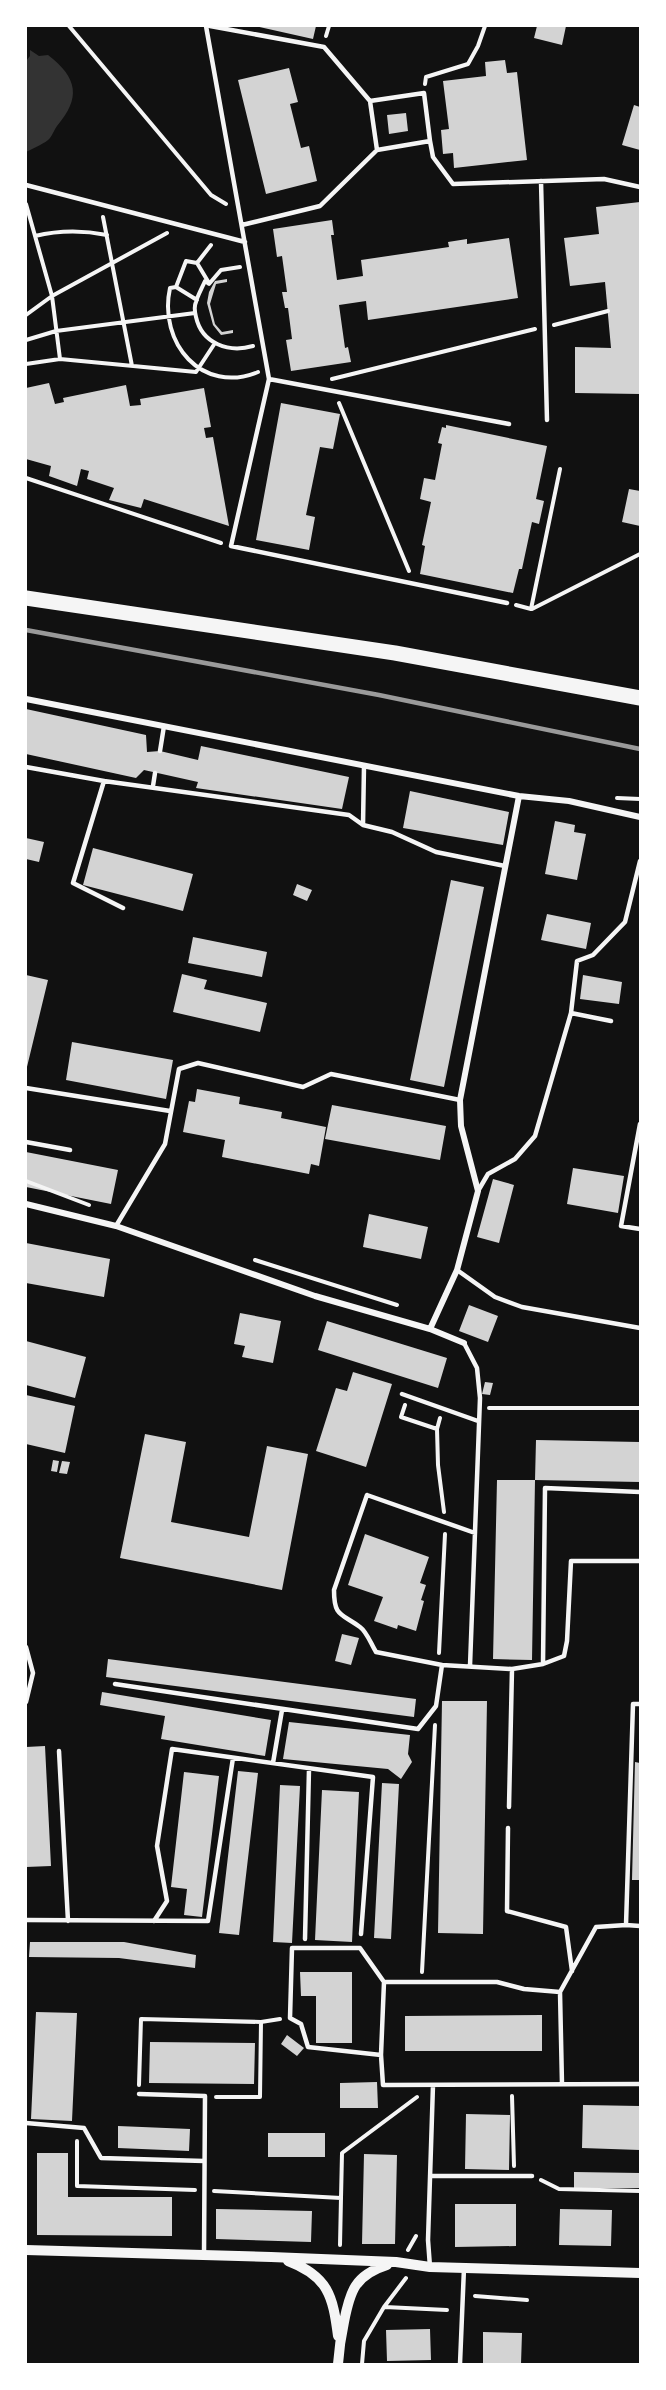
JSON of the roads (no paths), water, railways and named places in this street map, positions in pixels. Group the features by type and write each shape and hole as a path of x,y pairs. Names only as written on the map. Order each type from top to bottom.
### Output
{"main road":[{"path":"26,598 394,653 640,699"}],"street":[{"path":"26,699 519,796 569,801 640,817"},
{"path":"430,1329 457,1270 477,1191 461,1126 460,1100 519,796"},
{"path":"26,1204 116,1226 315,1296 430,1329 464,1343"},
{"path":"26,2250 396,2262 430,2267 640,2272"},
{"path":"271,2257 304,2267 321,2280 334,2306 339,2348"},
{"path":"338,2364 339,2348 350,2297 356,2284 375,2269 396,2262"}],"lane":[{"path":"377,150 370,101 324,47 208,26 269,379 231,546 507,603"},
{"path":"370,101 424,93 433,157 453,184 604,179 640,187"},
{"path":"242,225 320,206 377,150 430,141"},
{"path":"541,182 547,420"},
{"path":"26,185 245,242"},
{"path":"269,379 509,424"},
{"path":"160,751 164,726"},
{"path":"363,825 364,766"},
{"path":"26,767 104,781 350,815 363,825 392,832 436,852 505,866"},
{"path":"153,786 155,773"},
{"path":"104,781 73,883 123,908"},
{"path":"477,1191 488,1174 515,1159 535,1136 571,1012 577,961 593,955 625,922 640,861"},
{"path":"571,1012 610,1021"},
{"path":"116,1226 165,1144 179,1069 198,1063 303,1087 331,1074 460,1100"},
{"path":"26,1089 170,1111"},
{"path":"640,1124 621,1226 640,1229"},
{"path":"26,1142 70,1150"},
{"path":"457,1270 495,1297 522,1306 640,1328"},
{"path":"464,1343 477,1368 479,1408 470,1666"},
{"path":"402,1394 478,1421"},
{"path":"543,1664 545,1488 640,1492"},
{"path":"475,1533 367,1495 334,1590 334,1606 340,1616 362,1628 376,1652 440,1664 512,1669 543,1664 564,1656 567,1641 571,1561 640,1561"},
{"path":"26,1647 33,1673 26,1702"},
{"path":"115,1684 418,1729 436,1706 440,1664"},
{"path":"509,1807 512,1669"},
{"path":"627,1925 633,1704 640,1704"},
{"path":"273,1763 282,1710"},
{"path":"154,1921 167,1901 157,1846 172,1749 373,1777 362,1934"},
{"path":"59,1751 68,1921"},
{"path":"26,1920 208,1921 233,1758"},
{"path":"305,1939 309,1769"},
{"path":"508,1828 507,1911 566,1928 572,1971"},
{"path":"562,2084 560,1992 596,1927 640,1926"},
{"path":"381,2055 308,2047 301,2024 290,2018 291,1948 360,1948 384,1982 381,2055 383,2085 640,2084"},
{"path":"384,1982 497,1982 524,1989 560,1992"},
{"path":"430,2267 428,2240 433,2085"},
{"path":"139,2094 206,2096 204,2255"},
{"path":"26,2123 84,2128 100,2158 204,2161"},
{"path":"431,2176 532,2176"},
{"path":"460,2364 464,2268"}],"railway":[{"path":"26,630 379,695 640,749"}]}
